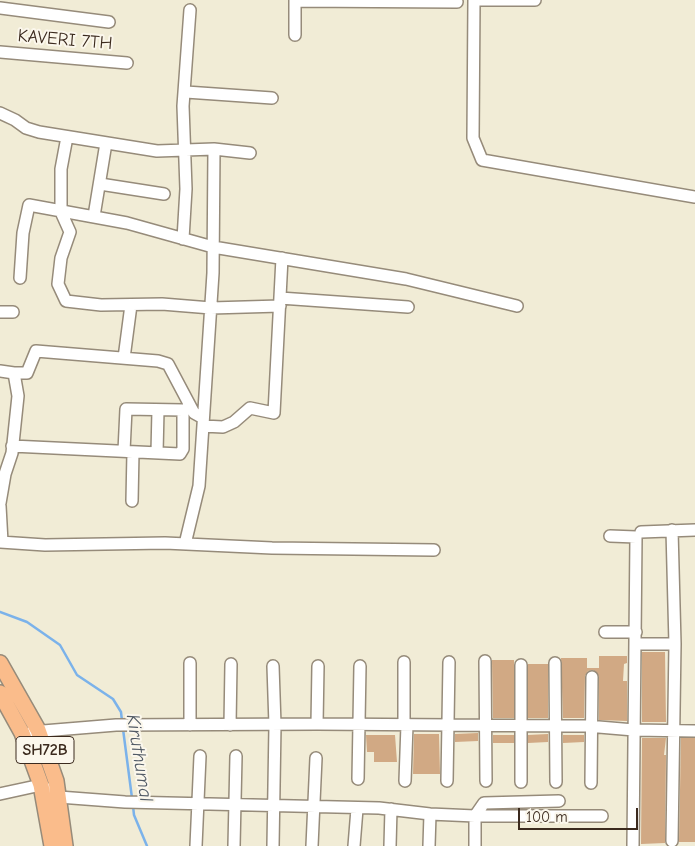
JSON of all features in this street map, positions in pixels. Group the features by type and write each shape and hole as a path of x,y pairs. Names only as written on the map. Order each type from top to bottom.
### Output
{"main road":[{"name":"SH72B","path":"0,663 38,730 59,797 65,846"},
{"name":"SH72B","path":"0,694 22,733 41,785 52,846"}],"street":[{"path":"295,35 295,0 457,2"},
{"path":"535,0 474,0 473,138 482,160 695,197"},
{"path":"0,8 108,22"},
{"path":"183,239 186,189 183,106 186,92 190,10"},
{"name":"KAVERI 7TH","path":"0,52 127,63"},
{"path":"186,92 272,98"},
{"path":"0,113 26,128 106,143 157,151 214,149 250,153"},
{"path":"67,136 61,169 60,212 70,232 61,258 58,284 66,301 101,305 211,308 280,302 408,307"},
{"path":"94,216 106,143"},
{"path":"185,544 199,486 211,308 214,149"},
{"path":"100,184 164,194"},
{"path":"20,278 23,233 29,205 60,212 94,216 213,247 406,279 517,306"},
{"path":"0,371 27,373 36,351 124,358 168,364 194,413 203,422 222,427 234,422 250,408 274,413 282,258"},
{"path":"124,358 130,305"},
{"path":"0,312 13,312"},
{"path":"14,373 18,396 12,446 0,505 1,542 45,545 185,544 272,548 434,550"},
{"path":"12,446 129,452 180,454 183,449 183,410 126,409 129,452 132,501"},
{"path":"157,453 158,410"},
{"path":"672,530 675,644 672,841"},
{"path":"641,532 695,530"},
{"path":"610,536 636,536 633,845"},
{"path":"605,632 675,644"},
{"path":"485,661 486,781"},
{"path":"404,662 405,781"},
{"path":"447,781 448,662"},
{"path":"190,663 190,725"},
{"path":"555,663 556,782"},
{"path":"230,725 231,664"},
{"path":"521,665 522,782"},
{"path":"273,666 275,724 273,846"},
{"path":"317,724 318,666"},
{"path":"358,779 361,724 360,666"},
{"path":"591,783 592,678"},
{"path":"22,733 38,730 116,725 275,724 591,726 634,730 695,731"},
{"path":"196,846 200,756"},
{"path":"234,846 236,756"},
{"path":"312,846 316,758"},
{"path":"0,794 41,785 59,797 125,802 274,804 313,808 391,809 430,814 475,816 602,816"},
{"path":"475,846 475,816 484,803 559,801"},
{"path":"354,846 357,809"},
{"path":"390,846 391,809"},
{"path":"429,846 430,814"}],"building":[{"path":"642,652 665,652 666,722 642,722"},
{"path":"599,656 627,656 627,663 624,664 623,681 627,681 627,721 599,720 599,677 593,670 588,671 585,676 584,718 563,718 561,658 587,658 587,668 599,668"},
{"path":"492,660 514,660 514,718 493,718"},
{"path":"528,664 548,664 548,718 528,718"},
{"path":"478,733 478,741 455,742 455,734"},
{"path":"414,734 439,734 440,774 413,774"},
{"path":"548,734 548,742 528,743 528,735"},
{"path":"366,735 395,735 397,762 374,762 374,752 367,752"},
{"path":"493,735 514,735 514,743 493,743"},
{"path":"563,735 584,735 584,742 563,743"},
{"path":"642,738 666,738 664,755 666,755 665,843 641,844"},
{"path":"681,738 695,738 695,842 679,842"}],"waterway":[{"name":"Kiruthumal","path":"0,612 27,622 60,645 77,675 113,699 121,712 122,721"},
{"name":"Kiruthumal","path":"123,729 132,798"},
{"name":"Kiruthumal","path":"133,806 134,815 147,846"}]}
